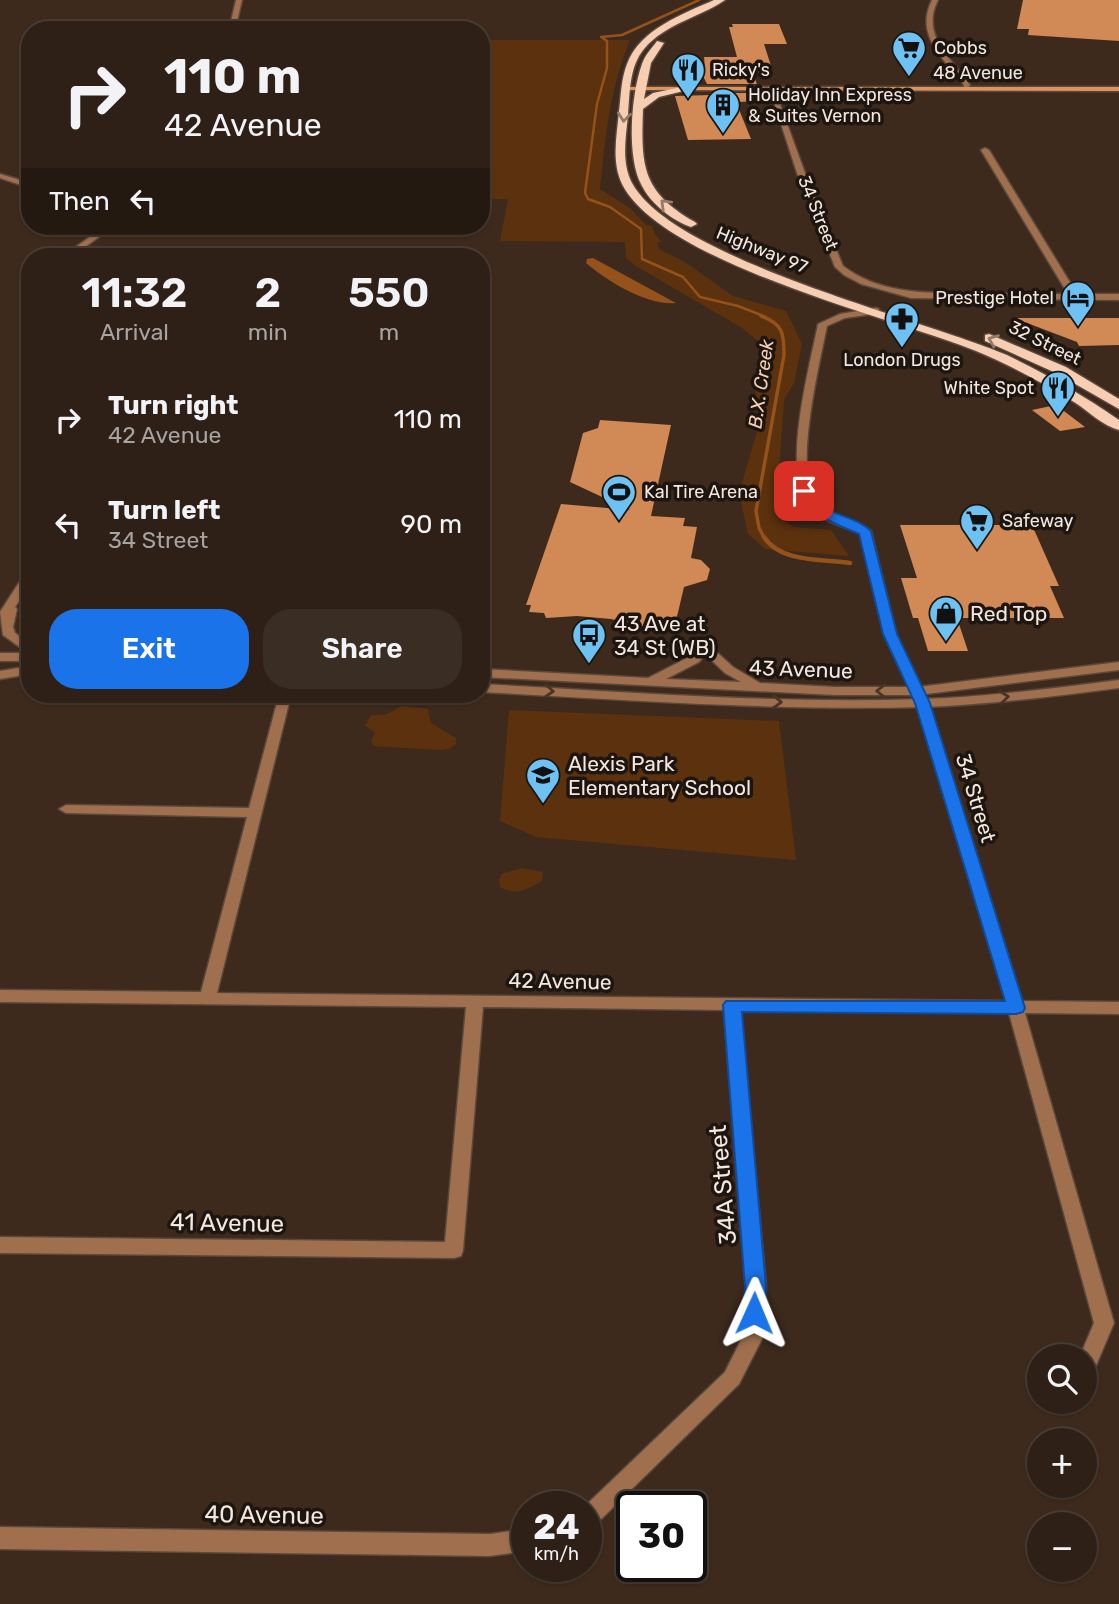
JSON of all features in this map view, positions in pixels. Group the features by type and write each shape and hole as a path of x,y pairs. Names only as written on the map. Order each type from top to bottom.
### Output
{"highway":[{"name":"Highway 97","path":"721,0 683,18 648,41 634,58 627,88 619,160 629,188 659,218 716,252 1002,357"},
{"name":"Highway 97","path":"733,0 669,35 658,46 645,69 641,88 637,159 646,186 678,217 732,248 789,271 952,324"},
{"path":"645,69 658,82 691,88"},
{"path":"640,107 656,95 691,88"},
{"name":"32 Street","path":"952,324 1026,353 1119,405"},
{"name":"32 Street","path":"1002,357 1069,393 1119,426"}],"main road":[{"name":"48 Avenue","path":"627,88 1119,89"}],"street":[{"path":"234,21 239,0"},
{"path":"935,0 928,10 926,21 946,59 944,65 956,85 965,89"},
{"name":"34 Street","path":"771,88 839,267 849,276 911,295 1119,297"},
{"path":"985,150 1074,297"},
{"path":"0,176 21,183"},
{"path":"79,248 97,235"},
{"name":"34 Street","path":"876,310 844,316 823,324 801,453 804,491 810,502 820,511 865,531 890,634 920,697 1016,1008 1104,1323 1095,1344"},
{"path":"0,621 21,590"},
{"path":"11,607 7,627 9,635 21,644"},
{"path":"647,683 695,659 705,647 729,670 759,688"},
{"path":"0,657 21,657"},
{"name":"43 Avenue","path":"490,688 802,703 920,697 1119,666"},
{"path":"0,668 21,669"},
{"path":"0,675 21,672"},
{"name":"43 Avenue","path":"490,674 984,699 1119,684"},
{"path":"208,998 283,703"},
{"path":"66,809 256,813"},
{"name":"42 Avenue","path":"0,996 1119,1007"},
{"name":"41 Avenue","path":"0,1245 454,1250 475,1001"},
{"name":"34A Street","path":"602,1503 732,1378 752,1339 756,1287 732,1005"},
{"name":"40 Avenue","path":"0,1538 490,1545 511,1542"}],"shaded area":[{"path":"490,40 630,40 613,96 600,189 631,209 646,225 652,226 662,242 657,242 659,249 685,262 733,296 786,311 802,344 794,383 784,400 776,515 793,527 831,530 849,556 765,549 748,534 739,493 758,428 755,389 769,374 765,347 742,328 636,266 626,258 625,242 500,241 508,199 490,199"},
{"path":"593,258 676,303 653,301 628,291 586,263 587,259"},
{"path":"402,706 428,709 431,723 456,738 456,744 449,749 440,750 374,746 371,742 375,732 365,726 371,715 385,715"},
{"path":"509,710 779,721 796,860 536,837 500,821"},
{"path":"521,868 543,872 542,881 517,891 500,887 502,874"}],"building":[{"path":"1023,0 1119,0 1119,41 1028,35 1029,29 1017,29"},
{"path":"732,24 779,24 787,44 764,44 772,69 759,69 761,73 753,74 757,84 707,84 699,68 705,68 704,57 737,57 729,27 733,27"},
{"path":"710,93 761,93 765,101 736,102 751,139 688,140 675,96 711,95"},
{"name":"Prestige Hotel","path":"1014,318 1119,318 1119,345 1079,346 1077,342"},
{"name":"White Spot","path":"1056,405 1085,427 1060,431 1032,410"},
{"name":"Kal Tire Arena","path":"600,420 671,425 651,516 685,518 683,526 697,527 691,558 701,560 710,569 707,580 684,587 675,625 657,624 653,629 611,619 577,616 546,618 544,613 529,612 531,605 526,605 561,504 630,510 570,482 583,433 598,428"},
{"name":"Safeway","path":"900,525 1032,525 1059,586 1050,586 1064,618 957,618 968,651 928,651 918,618 913,618 901,578 917,578"}],"waterway":[{"name":"B.X. Creek","path":"699,0 622,35 601,37 607,41 607,68 597,104 585,193 588,199 610,207 641,229 642,259 683,277 700,297 738,306 766,317"},
{"name":"B.X. Creek","path":"761,316 774,322 781,330 784,347 756,511 759,528 765,539"},
{"name":"B.X. Creek","path":"764,537 771,545 792,556 850,563"}],"place":[{"name":"Cobbs","path":"909,78"},
{"name":"Ricky's","path":"688,100"},
{"name":"Holiday Inn Express & Suites Vernon","path":"723,135"},
{"name":"Prestige Hotel","path":"1078,328"},
{"name":"London Drugs","path":"902,349"},
{"name":"White Spot","path":"1058,418"},
{"name":"Kal Tire Arena","path":"619,522"},
{"name":"Safeway","path":"977,551"},
{"name":"Red Top","path":"946,643"},
{"name":"43 Ave at 34 St (WB)","path":"589,665"},
{"name":"Alexis Park Elementary School","path":"543,805"}],"route":[{"path":"754,1313 756,1287 732,1005 1016,1008 918,691 890,634 865,531 820,511 810,502 804,491"}]}
